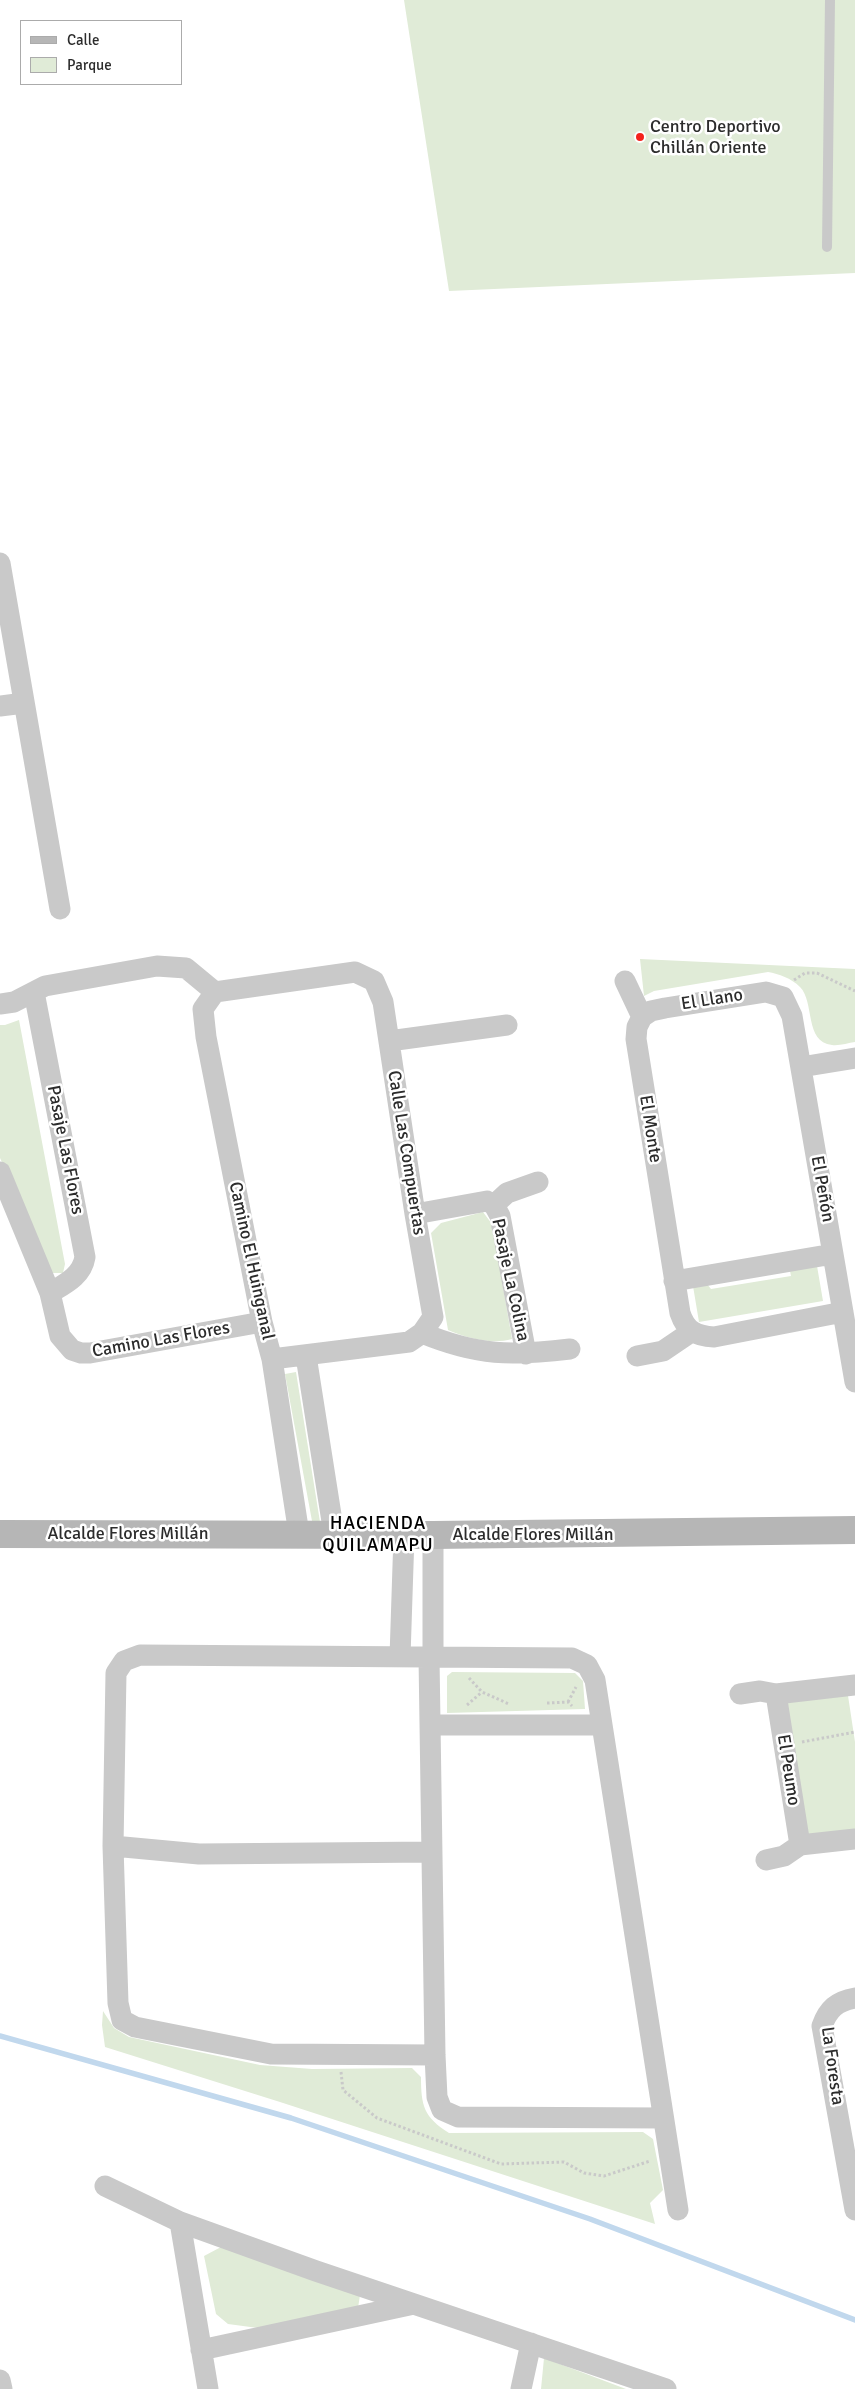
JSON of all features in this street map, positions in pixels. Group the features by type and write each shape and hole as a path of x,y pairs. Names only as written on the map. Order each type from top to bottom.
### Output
{"street":[{"path":"0,563 60,909"},
{"path":"0,706 24,702"},
{"path":"0,1004 14,1002 45,986 157,966 186,968 215,992"},
{"name":"Calle Las Compuertas","path":"215,992 355,972 374,981 383,1002 432,1317 422,1333"},
{"path":"625,981 642,1017"},
{"name":"Pasaje Las Flores","path":"34,992 85,1257 84,1266 78,1274 50,1293"},
{"name":"Camino El Huinganal","path":"215,992 203,1009 206,1037 262,1322 272,1359 299,1534"},
{"name":"El Llano","path":"642,1017 652,1011 665,1008 766,992 779,995"},
{"name":"El Peñón","path":"779,995 792,1016 843,1312 853,1353 855,1382"},
{"name":"El Monte","path":"642,1017 637,1027 636,1039 680,1313 683,1323 691,1332"},
{"path":"389,1041 507,1025"},
{"path":"801,1067 855,1058"},
{"name":"Camino Las Flores","path":"0,1172 50,1293 60,1336 66,1344 81,1353 262,1322"},
{"name":"Pasaje La Colina","path":"494,1206 507,1193 538,1182"},
{"name":"Pasaje La Colina","path":"415,1214 486,1201 494,1206 500,1216 526,1354"},
{"path":"674,1281 833,1254"},
{"path":"637,1356 663,1351 691,1332 702,1336 714,1337 843,1312"},
{"path":"272,1359 409,1342 422,1333"},
{"name":"Pasaje La Colina","path":"422,1333 444,1342 490,1354 526,1354 570,1349"},
{"path":"306,1356 334,1534"},
{"name":"Alcalde Flores Millán","path":"0,1534 854,1536"},
{"path":"400,1657 404,1535"},
{"path":"433,1535 438,1657 430,1725 435,2055 437,2097 442,2110 458,2116 664,2118"},
{"path":"435,2055 271,2054 135,2026 122,2020 118,2003 113,1846 116,1673 124,1660 140,1655 572,1658 587,1665 595,1680 595,1725 664,2118 678,2210"},
{"path":"740,1694 760,1691 776,1694 855,1685"},
{"name":"El Peumo","path":"776,1694 800,1846"},
{"path":"430,1725 595,1725"},
{"path":"766,1860 784,1856 800,1846 855,1839"},
{"path":"113,1846 199,1854 432,1852"},
{"name":"La Foresta","path":"855,1998 843,2000 827,2012 822,2026 855,2210"},
{"path":"105,2186 180,2222 414,2304 666,2389"},
{"path":"180,2222 208,2389"},
{"path":"201,2350 414,2304"},
{"path":"521,2389 531,2343"},
{"path":"0,2380 2,2389"}],"lane":[{"path":"827,247 830,0"}],"path":[{"path":"779,995 806,973 817,973 855,991"},
{"path":"438,1657 482,1692 512,1705"},
{"path":"540,1704 568,1702 595,1725"},
{"path":"784,1745 855,1732"},
{"path":"340,2054 343,2090 377,2118 501,2164 564,2162 584,2173 604,2176 669,2155"}],"green space":[{"name":"Centro Deportivo Chillán Oriente","path":"404,0 855,0 855,273 449,291"},
{"path":"640,959 855,969 855,1042 832,1045 823,1042 817,1037 805,994 800,987 781,975 768,972 654,991 644,996"},
{"path":"19,1020 65,1264 63,1273 52,1273 0,1158 0,1025"},
{"path":"483,1212 492,1224 512,1339 504,1341 479,1340 448,1330 431,1233 441,1223"},
{"path":"817,1266 823,1301 699,1322 693,1286 707,1284 711,1289 791,1276 790,1271"},
{"path":"296,1372 320,1522 312,1521 285,1374"},
{"path":"452,1672 575,1673 583,1681 585,1709 447,1713 447,1676"},
{"path":"847,1689 855,1742 855,1833 804,1841 782,1699"},
{"path":"103,2011 114,2028 129,2037 260,2065 312,2069 412,2068 421,2077 423,2103 429,2116 449,2133 643,2132 653,2139 663,2190 650,2203 655,2224 105,2047 102,2025"},
{"path":"221,2247 360,2295 358,2308 258,2328 228,2324 216,2314 204,2256"},
{"path":"544,2358 626,2389 541,2389"}],"waterway":[{"path":"0,2036 291,2118 590,2219 855,2320"}],"place":[{"name":"Centro Deportivo Chillán Oriente","path":"640,137"}],"district":[{"name":"HACIENDA QUILAMAPU","path":"378,1535"}]}
